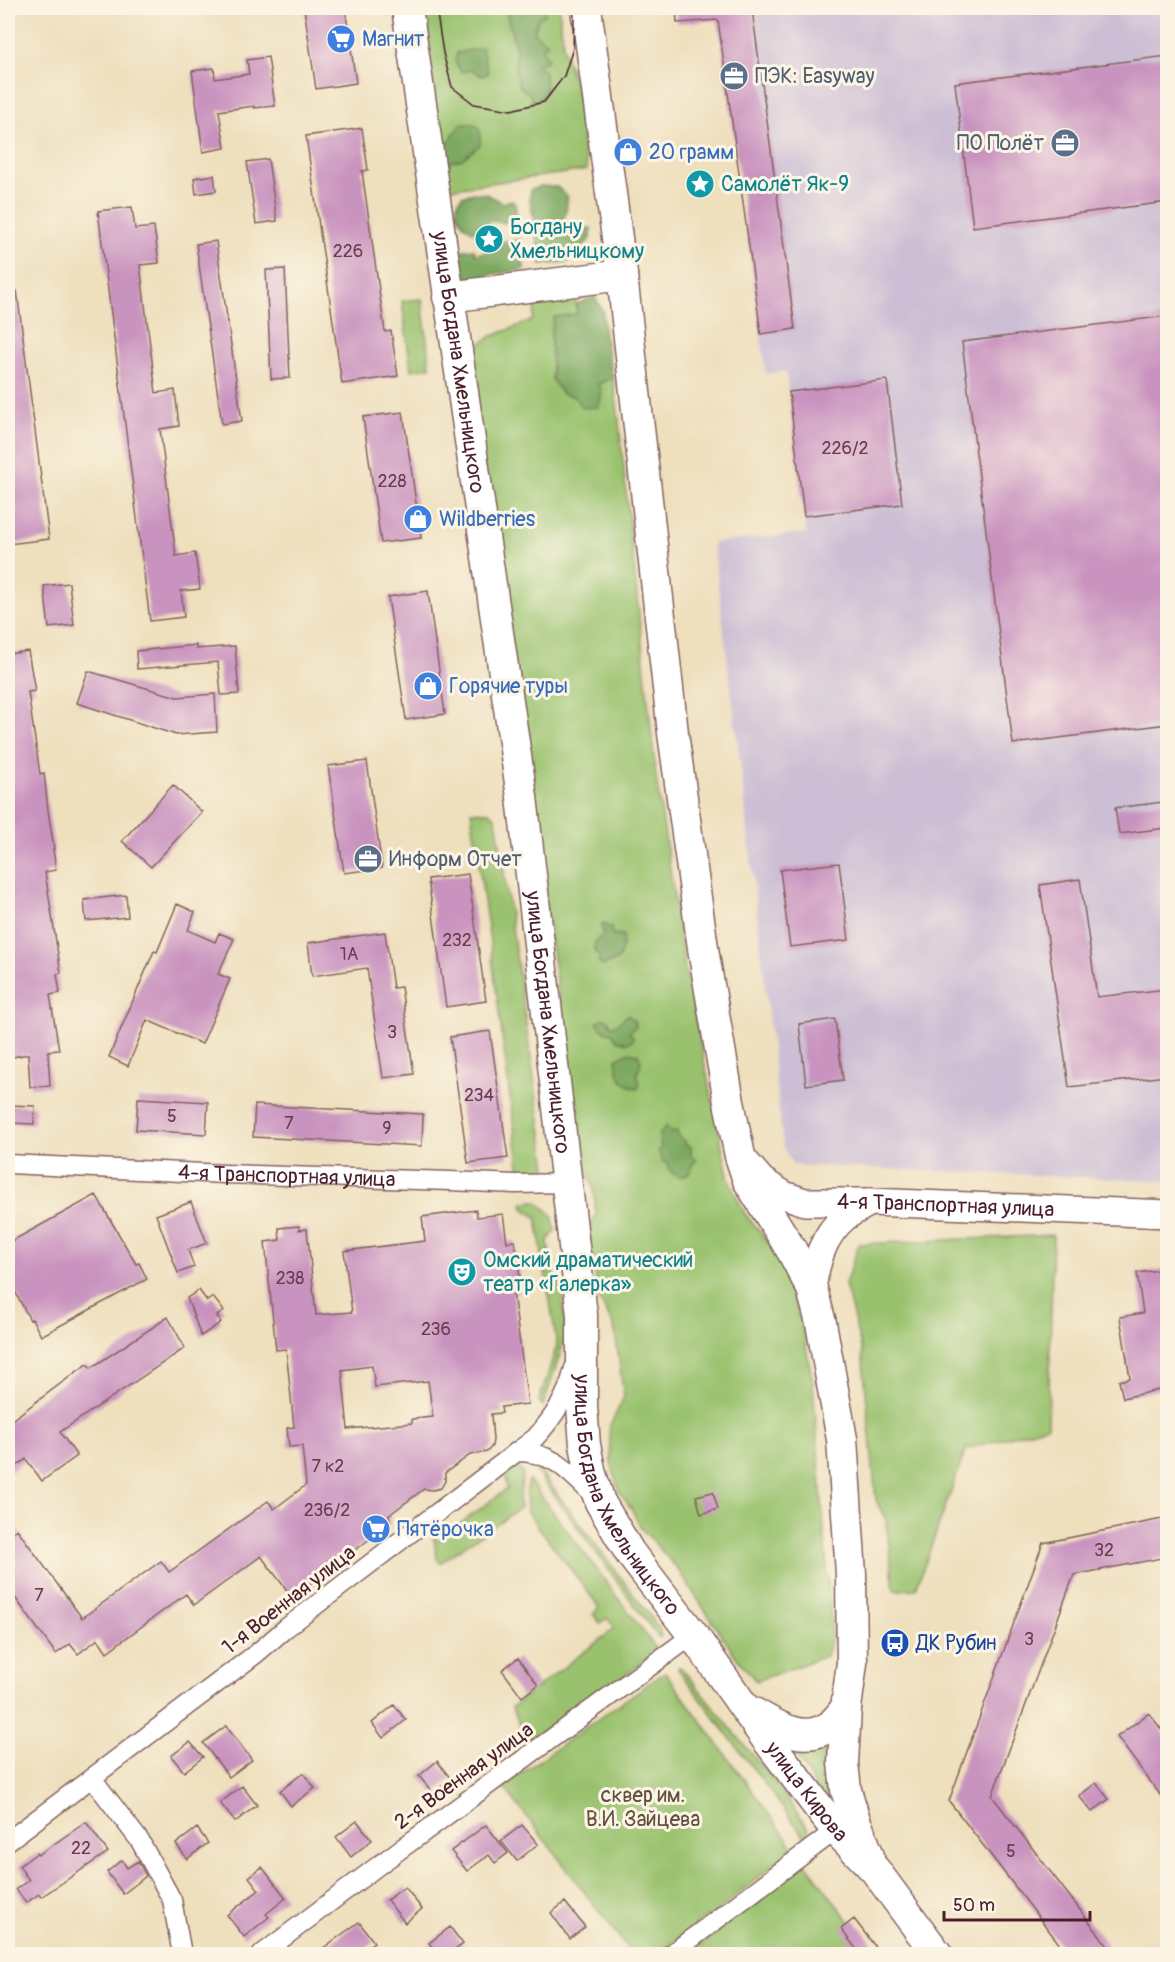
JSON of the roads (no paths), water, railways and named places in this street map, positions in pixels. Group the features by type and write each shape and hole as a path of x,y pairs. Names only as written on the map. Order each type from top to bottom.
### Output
{"main road":[{"name":"улица Богдана Хмельницкого","path":"407,8 522,797 582,1315 582,1406 585,1445 600,1502 630,1553 745,1708"},
{"path":"586,8 622,275 672,732 704,955 740,1156 757,1198 792,1251 812,1289 821,1323 842,1439 851,1574 852,1663 846,1708 830,1725 816,1732 804,1734 787,1731 745,1708"},
{"path":"448,297 622,275"},
{"name":"4-я Транспортная улица","path":"740,1156 762,1181 784,1195 805,1202 870,1202 1167,1214"},
{"path":"812,1289 815,1264 825,1242 844,1218 870,1202"},
{"name":"улица Кирова","path":"745,1708 836,1830 875,1870 937,1954"},
{"name":"улица Кирова","path":"846,1708 843,1763 846,1790 875,1870"}],"street":[{"name":"4-я Транспортная улица","path":"8,1164 225,1174 567,1184"},
{"name":"1-я Военная улица","path":"8,1842 249,1660 286,1628 535,1438 561,1404 571,1380 582,1337"},
{"path":"516,1452 534,1452 549,1457 569,1472 600,1502"},
{"name":"2-я Военная улица","path":"262,1954 379,1865 693,1635"},
{"path":"92,1778 140,1841 172,1900 182,1954"},
{"path":"671,1954 836,1830"}],"tram line":[{"path":"436,8 443,53 452,87 474,104 511,110 544,102 564,76 573,48 573,8"}],"place":[{"name":"Магнит","path":"341,39"},
{"name":"ПЭК: Easyway","path":"734,76"},
{"name":"ПО Полёт","path":"1065,143"},
{"name":"20 грамм","path":"628,152"},
{"name":"Самолёт Як-9","path":"700,184"},
{"name":"Богдану Хмельницкому","path":"489,239"},
{"name":"Wildberries","path":"418,519"},
{"name":"Горячие туры","path":"428,686"},
{"name":"Информ Отчет","path":"368,859"},
{"name":"Омский драматический театр «Галерка»","path":"462,1272"},
{"name":"Пятёрочка","path":"376,1529"},
{"name":"ДК Рубин","path":"895,1643"}],"park label":[{"name":"сквер им. В.И. Зайцева","path":"643,1807"}]}
